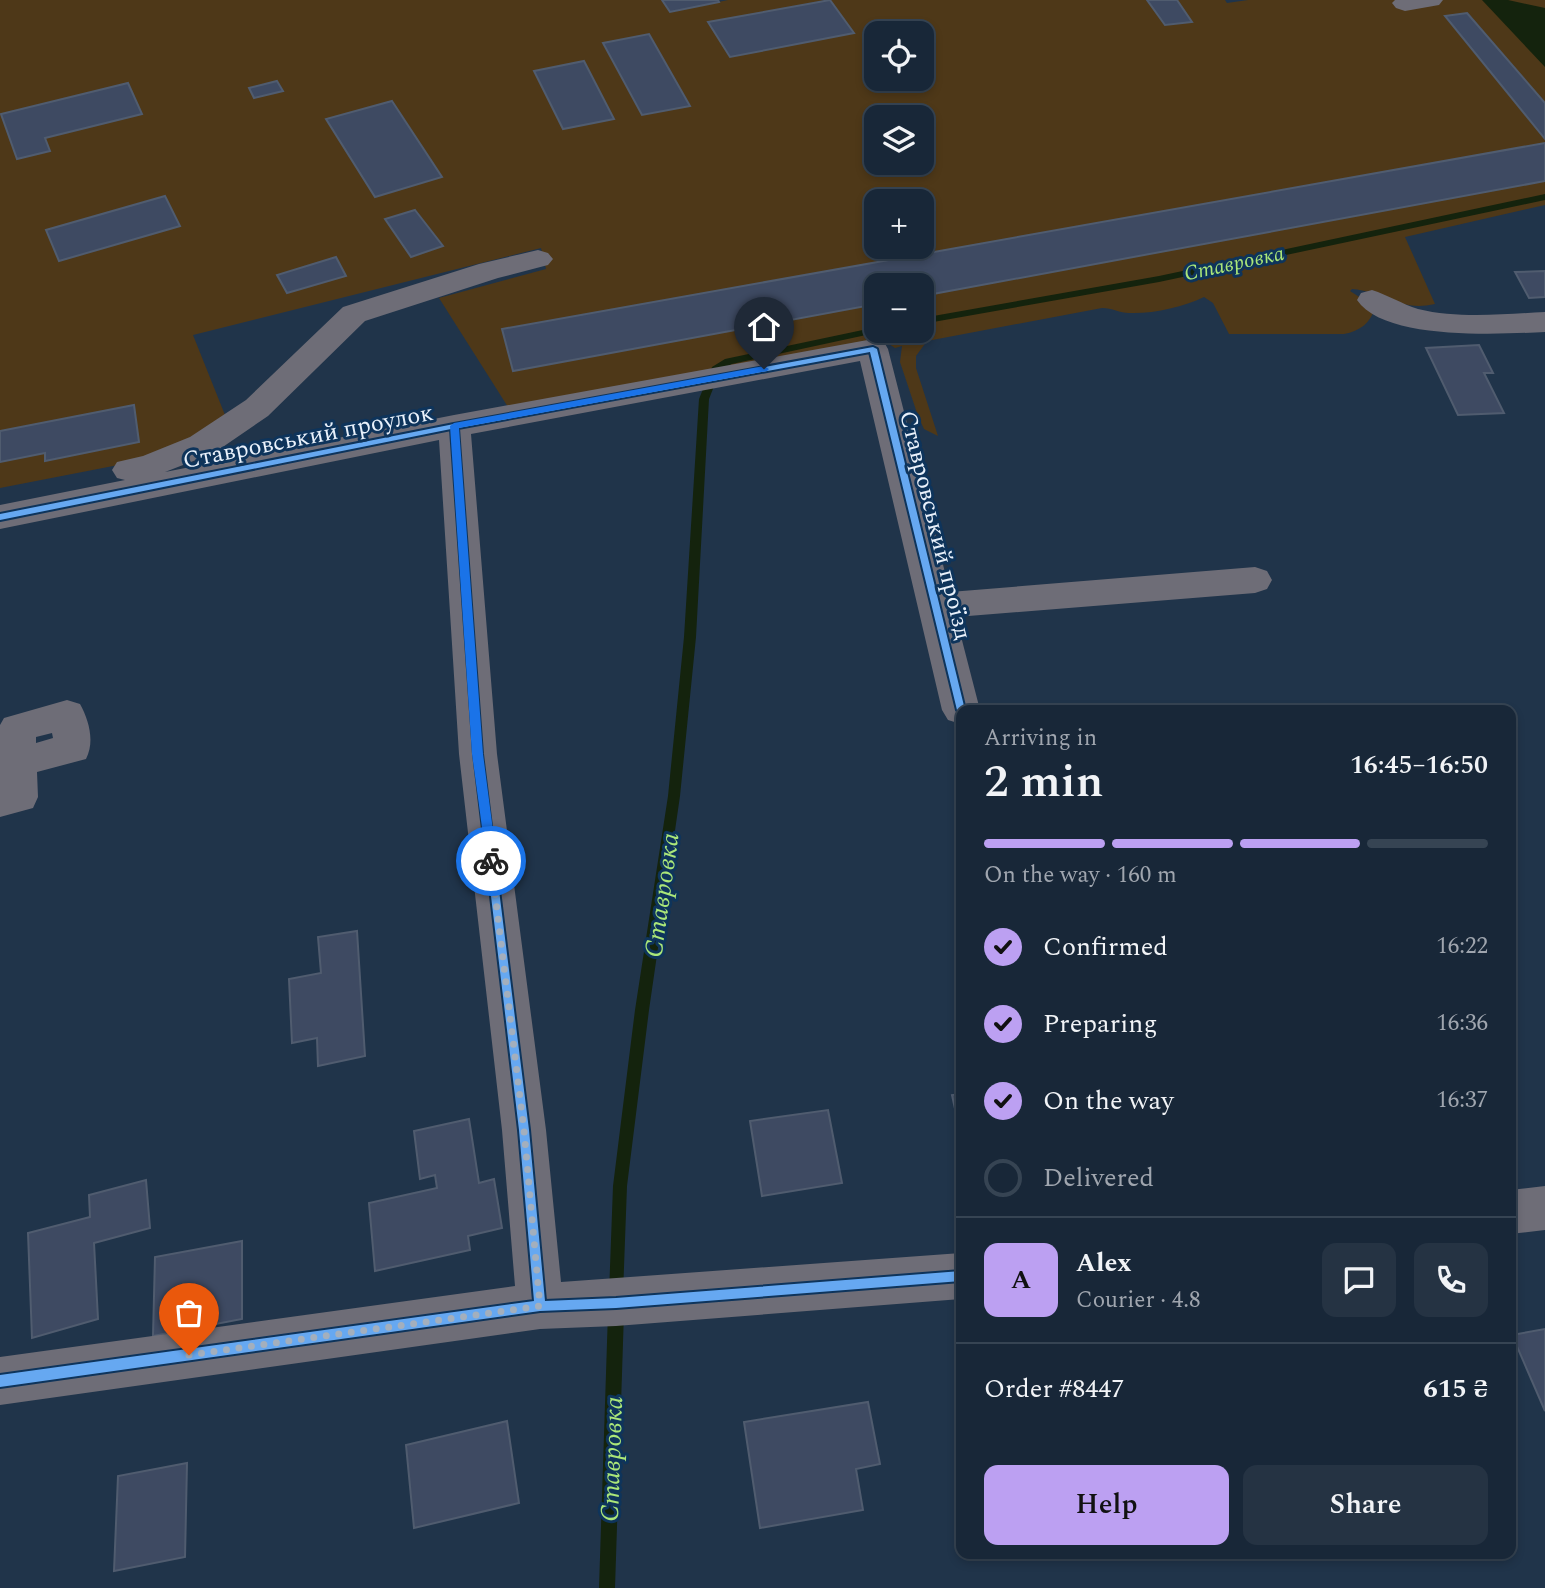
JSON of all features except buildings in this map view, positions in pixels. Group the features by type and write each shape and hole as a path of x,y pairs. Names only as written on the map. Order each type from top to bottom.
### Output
{"street":[{"path":"0,496 149,466 202,445 257,408 354,314 489,271 538,260"},
{"path":"1372,300 1393,313 1440,322 1483,325 1545,322"},
{"name":"Ставровський проулок","path":"0,517 454,426 873,349"},
{"name":"Ставровський проїзд","path":"873,349 960,705"},
{"path":"454,426 478,754 524,1130 540,1306"},
{"path":"936,606 1255,580"},
{"path":"0,801 19,797 20,762"},
{"path":"1516,1211 1545,1208"},
{"path":"0,1381 540,1306 616,1303 956,1276"}],"shaded area":[{"path":"0,0 662,0 670,12 728,0 826,0 709,22 730,57 853,33 830,0 1225,0 1227,3 1248,0 1545,0 1545,103 1468,13 1445,17 1545,139 1545,143 934,252 934,189 864,189 864,259 895,259 502,329 514,371 864,306 864,343 508,407 439,298 546,269 541,248 193,335 225,415 221,424 144,460 0,488 0,462 45,453 45,461 139,442 134,405 0,431","holes":["649,34 690,105 642,115 603,44","584,61 614,119 563,129 534,71","128,83 142,114 45,138 50,150 17,159 1,114","392,101 442,177 375,197 327,119","164,196 180,225 59,261 46,230","416,210 442,246 411,257 385,220","336,257 346,276 287,293 278,275"]},
{"path":"1482,0 1508,0 1545,8 1545,67"},
{"path":"1545,181 1545,205 1405,237 1435,304 1402,304 1352,289 1350,291 1375,307 1368,322 1350,333 1229,334 1213,303 1204,297 1158,311 1129,313 1102,308 934,340 934,294"},
{"path":"888,343 926,343 916,356 916,368 938,436 924,429 900,362 902,346 895,348"}],"waterway":[{"name":"Ставровка","path":"934,319 1159,279 1545,197"},
{"name":"Ставровка","path":"616,1294 620,1186 642,1010 674,796 690,637 704,399 716,369 729,361 864,333"},
{"name":"Ставровка","path":"607,1588 616,1312"}],"cycle path":[{"path":"0,517 454,426 873,349 960,705"},
{"path":"454,426 478,754 524,1130 540,1306"},
{"path":"0,1381 540,1306 616,1303 956,1276"}],"way so far":[{"path":"189,1355 540,1306 524,1130 491,861"}],"route":[{"path":"491,861 478,754 454,426 764,369"}]}
